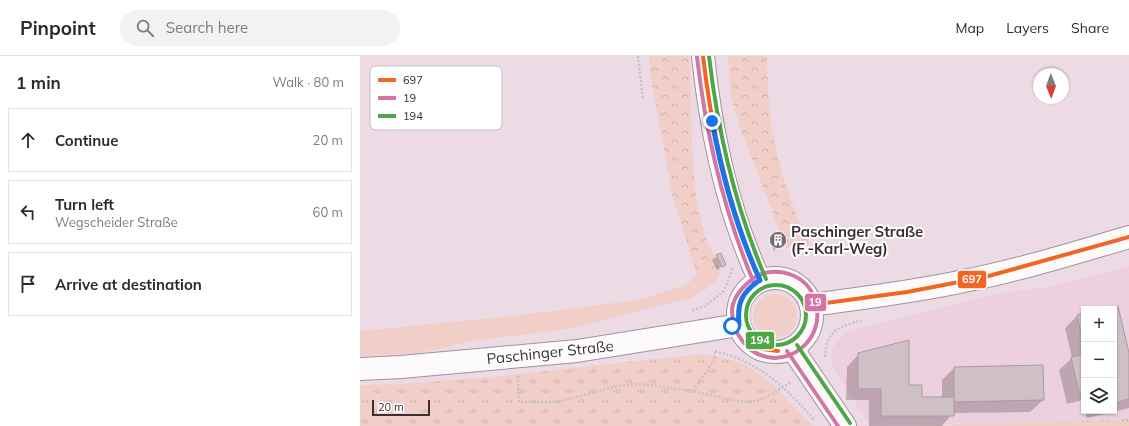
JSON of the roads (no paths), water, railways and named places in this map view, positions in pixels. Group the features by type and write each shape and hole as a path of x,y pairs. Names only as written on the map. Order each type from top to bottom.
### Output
{"street":[{"path":"703,56 707,92 720,163 749,255 760,280"},
{"path":"811,304 907,292 964,281 1024,268 1129,237"},
{"path":"776,277 788,280 799,286 808,296 811,304 812,315 810,327 800,343 792,348 780,352 754,346 744,335 739,325 738,311 741,299 750,287 760,280 776,277"},
{"name":"Paschinger Straße","path":"360,369 401,367 577,351 739,325"},
{"path":"792,348 846,426"}],"place":[{"name":"Paschinger Straße (F.-Karl-Weg)","path":"778,240"}]}
